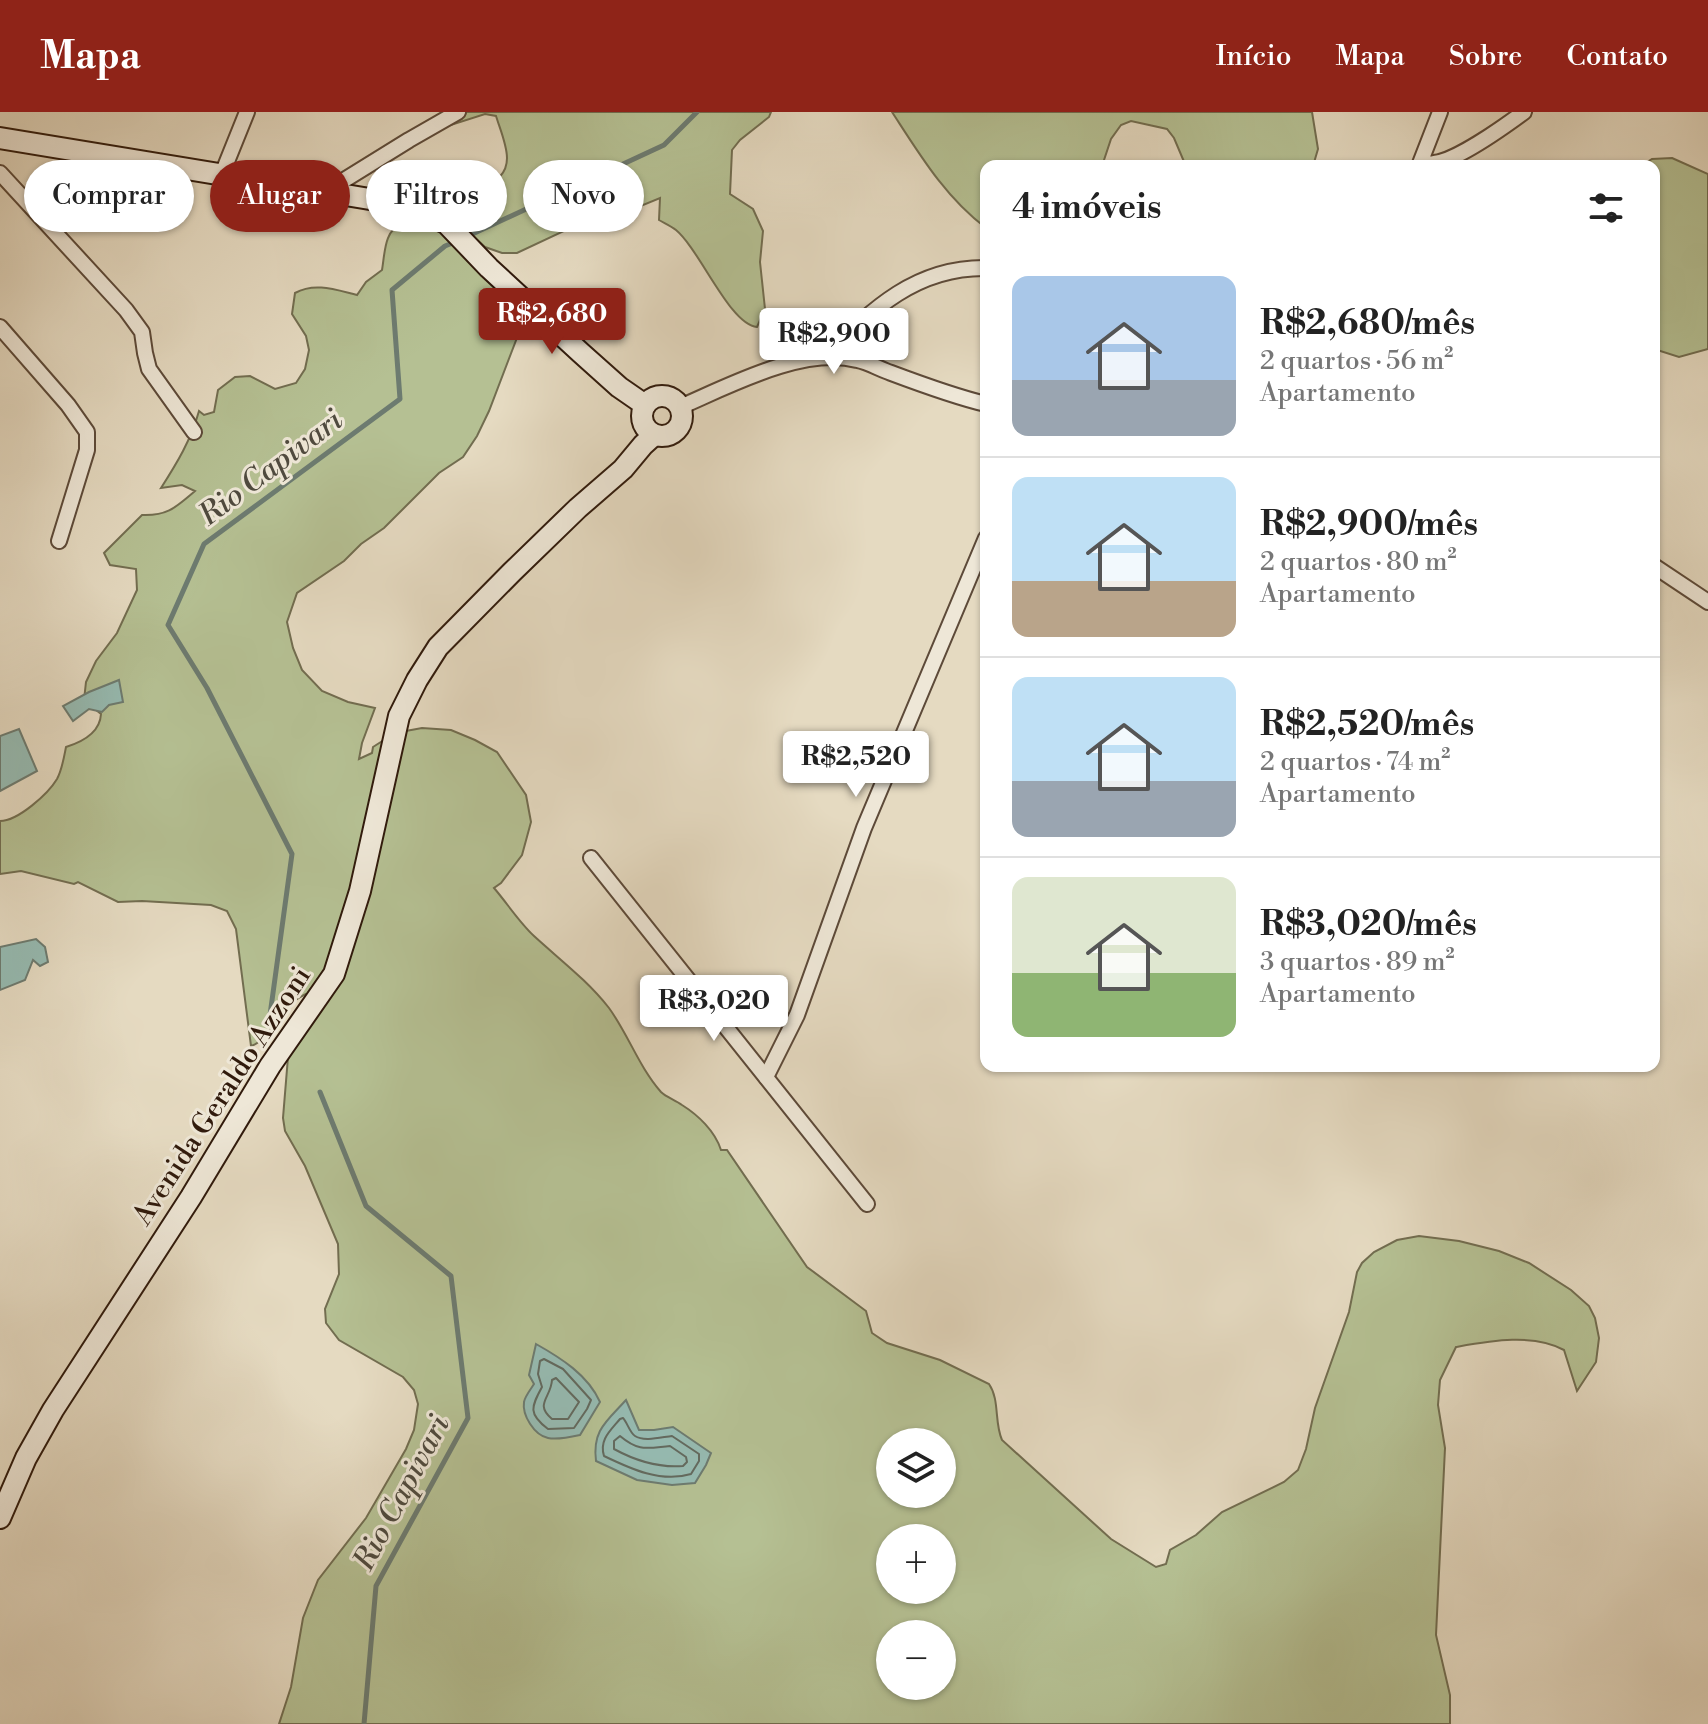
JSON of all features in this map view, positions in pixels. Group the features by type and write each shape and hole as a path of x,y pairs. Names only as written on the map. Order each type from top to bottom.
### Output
{"street":[{"path":"228,160 247,112"},
{"path":"350,177 458,112"},
{"path":"1422,160 1440,112"},
{"path":"1442,160 1496,132 1524,112"},
{"path":"0,138 210,172"},
{"path":"0,173 126,310 142,332 149,369 194,432"},
{"path":"350,196 406,205 446,223 489,268 610,378 645,405"},
{"path":"825,356 854,327 902,289 949,272 980,269"},
{"path":"0,327 68,405 87,432 87,450 59,541"},
{"path":"680,407 798,360 825,356 857,359 980,402"},
{"path":"663,396 670,397 680,407 679,427 668,436 654,435 648,431 642,419 645,405 663,396"},
{"name":"Avenida Geraldo Azzoni","path":"0,1518 26,1458 53,1410 191,1197 270,1066 334,974 360,891 399,716 417,680 438,647 523,561 623,469 654,435"},
{"path":"766,1077 797,1015 864,828 980,552"},
{"path":"1660,570 1708,602"},
{"path":"591,858 867,1204"}],"green space":[{"path":"450,112 771,112 732,150 730,194 753,209 763,231 760,262 765,309 757,327 736,314 685,240 676,230 659,220 660,198 644,205 644,160 523,160 523,232 562,232 517,253 502,253 485,247 468,232 507,232 505,142 496,116 485,114 451,125"},
{"path":"892,112 1312,112 1318,149 1315,160 1183,160 1167,129 1131,121 1121,125 1111,139 1104,160 980,160 980,223 958,203 923,159"},
{"path":"1672,158 1708,174 1708,349 1679,357 1660,351 1660,160 1652,159"},
{"path":"392,232 440,232 456,241 508,297 523,322 489,411 463,457 439,473 384,528 344,561 297,593 287,622 302,670 322,691 348,702 375,708 359,759 372,753 373,747 395,733 422,728 451,730 497,752 526,795 531,822 522,855 494,888 529,931 609,1008 661,1092 705,1124 721,1150 727,1150 807,1267 866,1311 872,1333 887,1343 940,1360 989,1384 995,1397 1002,1440 1111,1539 1156,1567 1166,1564 1170,1550 1196,1535 1222,1512 1284,1482 1298,1470 1315,1408 1349,1312 1357,1272 1374,1252 1397,1240 1419,1236 1459,1241 1499,1251 1529,1263 1571,1290 1589,1306 1599,1338 1596,1362 1577,1391 1564,1350 1525,1340 1456,1347 1440,1380 1438,1405 1445,1448 1436,1635 1450,1695 1450,1724 279,1724 291,1687 303,1618 318,1580 366,1518 406,1449 414,1430 418,1404 414,1390 403,1377 339,1340 326,1323 325,1309 339,1274 338,1244 305,1166 285,1131 283,1118 288,1057 311,998 306,994 291,1003 265,1036 251,1046 236,929 227,911 211,905 118,902 78,882 74,884 21,871 0,874 0,821 24,812 47,792 59,775 66,747 89,736 100,721 101,714 84,700 86,682 96,661 117,633 137,590 136,569 110,565 104,553 142,515 159,514 171,509 195,491 182,485 161,488 183,451 199,411 204,415 214,412 218,390 235,377 250,376 275,389 296,383 305,369 309,350 306,336 292,314 295,293 318,287 357,295 366,282 382,270"}],"water":[{"path":"119,680 123,702 109,705 102,712 89,709 73,721 63,706 89,692"},
{"path":"19,729 37,771 0,791 0,736"},
{"path":"36,939 45,947 48,962 40,966 33,960 25,980 0,990 0,947"},
{"path":"536,1344 581,1375 600,1402 580,1435 548,1438 538,1433 527,1418 524,1402 534,1384 529,1375"},
{"path":"626,1400 639,1430 673,1427 711,1453 695,1483 672,1485 637,1480 596,1461 599,1434 607,1420"}],"waterway":[{"name":"Rio Capivari","path":"468,236 664,145 697,112"},
{"name":"Rio Capivari","path":"270,1015 292,854 207,688 168,625 204,544 400,399 392,290 445,246 455,242"},
{"name":"Rio Capivari","path":"320,1092 366,1206 451,1276 468,1418 376,1586 364,1724"}]}
